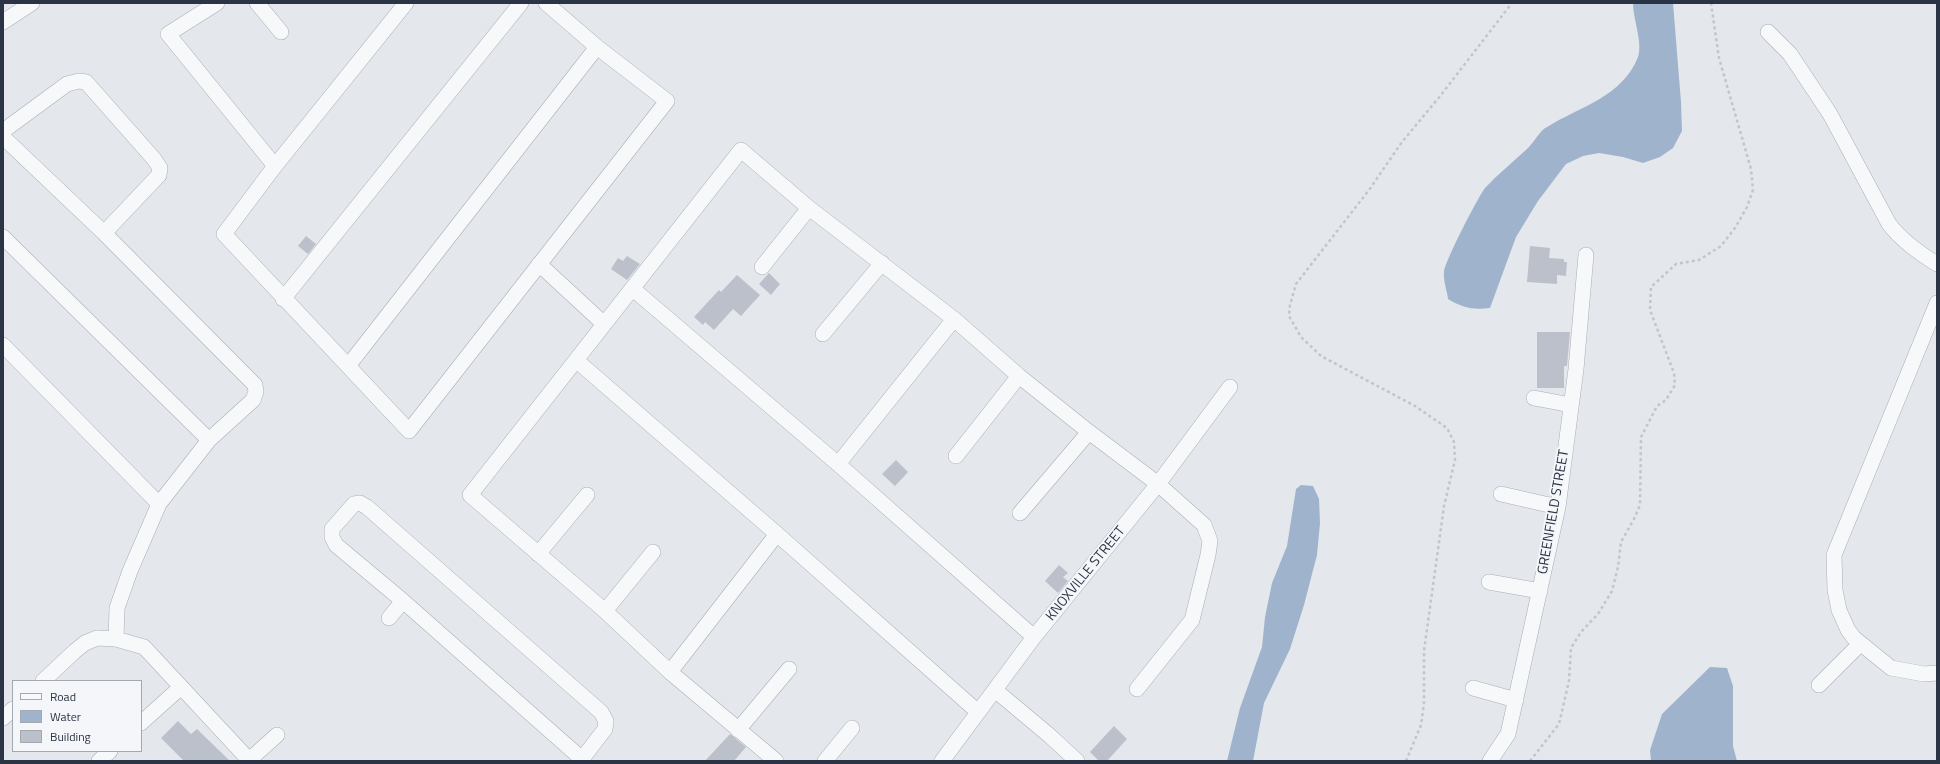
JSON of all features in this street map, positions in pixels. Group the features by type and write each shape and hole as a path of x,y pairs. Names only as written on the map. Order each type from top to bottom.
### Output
{"street":[{"path":"3,22 32,3"},
{"path":"217,3 168,34 275,166"},
{"path":"257,3 281,32"},
{"path":"406,3 275,166 224,234 283,299 409,431 667,101 597,47 546,3"},
{"path":"283,299 522,3"},
{"path":"1768,32 1790,54 1830,114 1889,224 1898,235 1920,254 1937,264"},
{"path":"348,366 597,47"},
{"path":"3,131 67,84 79,81 86,82 154,159 160,168 159,175 104,233"},
{"path":"3,137 104,233 255,385 256,392 253,400 209,440 159,504 130,571 117,608 116,639"},
{"path":"776,761 670,672 605,611 470,495 577,361 604,324 741,150 809,208 954,319 1019,376 1089,432 1158,484 1204,525 1210,541 1192,620 1137,689"},
{"path":"762,267 809,208"},
{"path":"3,237 209,440"},
{"name":"GREENFIELD STREET","path":"1490,761 1508,734 1558,507 1571,405 1586,255"},
{"path":"823,334 882,263"},
{"path":"539,264 604,324"},
{"path":"633,288 838,464 1034,638"},
{"path":"1937,303 1834,555 1835,590 1839,610 1848,630 1860,644 1891,668 1924,674 1937,672"},
{"path":"838,464 954,319"},
{"path":"3,345 159,504"},
{"path":"577,361 778,534 978,712"},
{"path":"956,456 1019,376"},
{"name":"KNOXVILLE STREET","path":"942,761 1034,638 1158,484 1230,387"},
{"path":"1534,398 1571,405"},
{"path":"1020,513 1089,432"},
{"path":"1501,494 1558,507"},
{"path":"538,554 586,495"},
{"path":"360,503 367,507 601,712 606,721 605,729 583,760 403,601 336,546 332,538 332,529 354,504 360,503"},
{"path":"670,672 778,534"},
{"path":"605,611 653,552"},
{"path":"1488,582 1540,591"},
{"path":"389,618 403,601"},
{"path":"44,680 85,643 97,638 116,639 144,646 249,761 278,735"},
{"path":"1819,685 1860,644"},
{"path":"738,730 789,669"},
{"path":"142,722 181,687"},
{"path":"1473,688 1516,700"},
{"path":"995,690 1050,736 1077,761"},
{"path":"3,718 12,710"},
{"path":"825,761 852,728"},
{"path":"99,761 109,752"}],"path":[{"path":"1406,761 1422,725 1424,703 1424,651 1443,513 1455,460 1454,442 1447,428 1415,406 1320,356 1301,337 1289,316 1290,305 1296,284 1369,190 1402,142 1441,95 1512,3"},
{"path":"1530,761 1559,724 1569,681 1571,648 1581,632 1598,614 1612,591 1618,567 1621,542 1640,505 1641,437 1657,406 1666,400 1675,385 1674,373 1650,310 1651,287 1676,264 1699,260 1721,246 1735,228 1747,207 1753,190 1751,169 1719,58 1711,3"}],"water":[{"path":"1633,3 1673,3 1682,131 1673,148 1660,157 1643,163 1623,157 1599,153 1583,156 1566,164 1538,201 1516,237 1490,308 1468,308 1448,299 1444,278 1446,266 1462,229 1485,188 1530,146 1544,129 1587,106 1611,91 1622,82 1631,71 1638,57 1639,51 1639,38 1634,16"},
{"path":"1301,485 1313,486 1319,499 1320,523 1317,555 1304,605 1290,649 1264,703 1253,761 1227,761 1240,708 1262,647 1265,617 1272,583 1287,546 1296,489"},
{"path":"1710,667 1727,668 1733,686 1733,746 1737,761 1651,761 1650,750 1662,714"}],"building":[{"path":"306,236 316,244 308,254 298,246"},
{"path":"1530,246 1550,248 1549,258 1564,259 1564,262 1567,262 1566,276 1557,275 1557,284 1527,282"},
{"path":"627,256 640,264 627,280 611,269 618,258 623,261"},
{"path":"769,273 780,284 771,295 759,284"},
{"path":"737,275 760,295 741,316 733,309 714,330 705,322 703,325 694,317 719,290 721,292"},
{"path":"1537,332 1570,332 1567,366 1564,366 1564,388 1537,388"},
{"path":"896,460 908,472 895,486 882,474"},
{"path":"1059,565 1068,573 1063,577 1068,581 1058,593 1045,581"},
{"path":"178,721 191,734 197,729 230,761 184,761 161,738"},
{"path":"1114,726 1127,739 1107,761 1099,761 1090,752"},
{"path":"730,734 746,747 734,761 705,761"}]}
